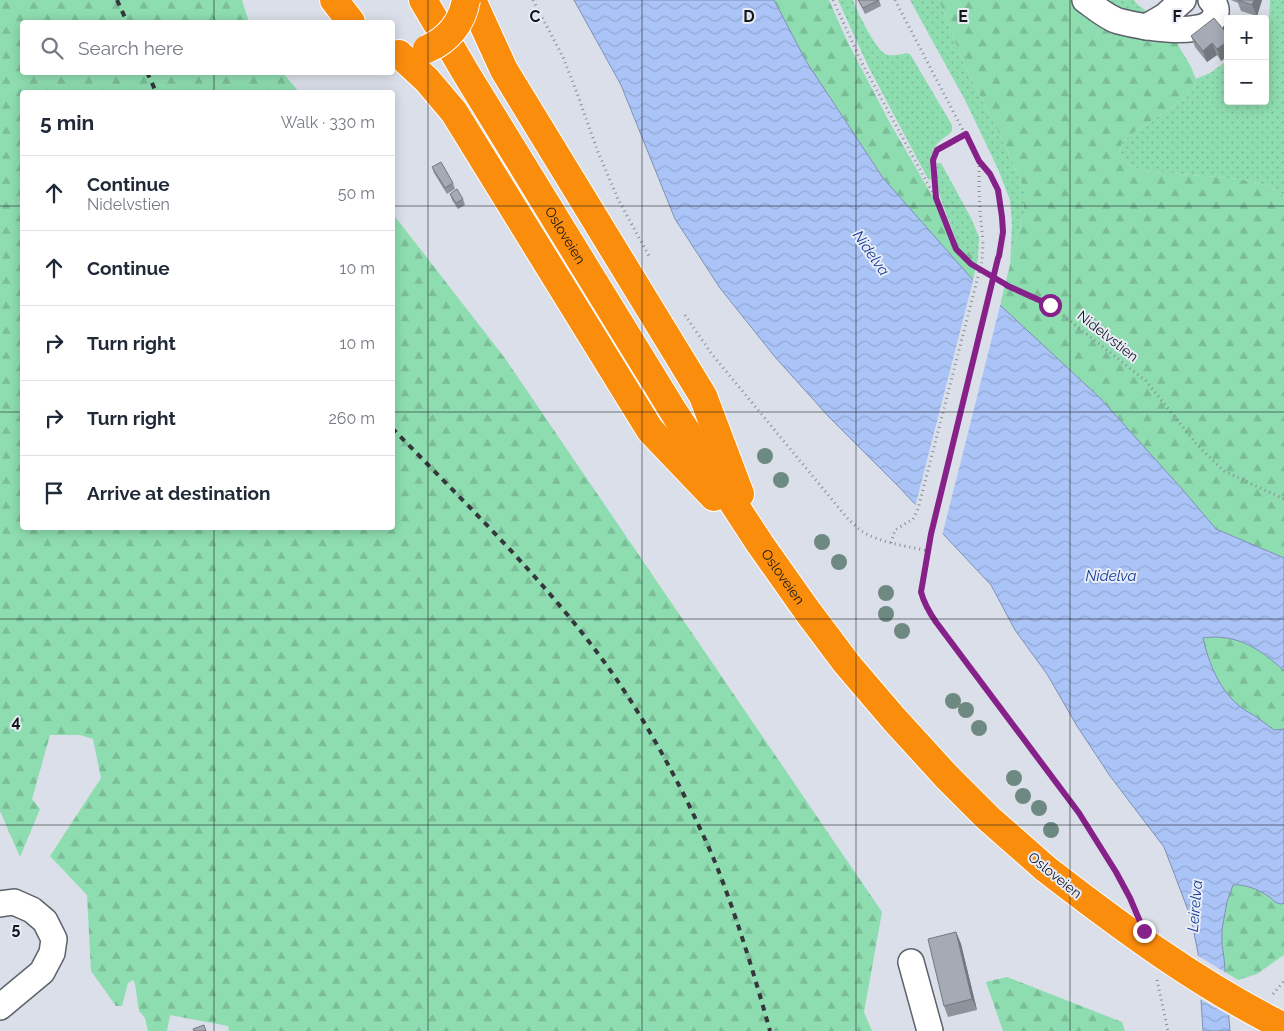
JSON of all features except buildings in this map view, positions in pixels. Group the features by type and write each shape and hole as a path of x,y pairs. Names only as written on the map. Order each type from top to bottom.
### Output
{"highway":[{"path":"334,0 349,20"},
{"name":"Osloveien","path":"423,0 664,397 760,544 847,664 947,777 988,818 1046,869 1175,964 1262,1016 1284,1026"},
{"path":"396,53 412,54 437,45 449,36 464,10 466,0"},
{"path":"472,0 504,70 703,396 760,544"},
{"path":"396,53 427,80 454,112 650,430 760,544"}],"street":[{"path":"1086,0 1098,10 1116,20 1146,27 1188,30 1202,28 1215,17 1215,5 1211,0"},
{"path":"1146,27 1165,16 1183,0"},
{"path":"0,904 14,902 32,910 45,921 54,939 52,953 42,972 0,1007"},
{"path":"910,962 930,1031"}],"path":[{"path":"533,0 563,57 598,152 618,199 652,260"},
{"name":"Nidelvstien","path":"833,0 862,63 936,198 956,249 971,264 1008,286 1050,305 1146,381 1198,446 1224,471 1284,499"},
{"path":"895,0 979,161 990,174 998,190 1003,232 999,256 931,534 921,592 926,608 1079,813 1116,872 1134,906"},
{"path":"936,198 933,160 937,150 966,134"},
{"path":"891,543 895,530 914,519 918,509 982,261 983,241 979,161"},
{"path":"684,314 711,353 848,519 861,531 874,537 891,543 928,551"},
{"path":"1156,974 1168,1031"}],"green space":[{"path":"0,0 242,0 248,20 20,20 20,75 285,75 297,90 20,90 20,530 395,530 395,217 504,357 882,912 864,1012 872,1031 229,1031 228,1026 170,1015 167,1031 148,1031 145,1018 139,1011 133,980 128,983 122,1006 116,1006 91,971 87,895 50,856 101,778 93,739 80,735 50,735 32,799 40,809 20,857 0,811"},
{"path":"774,0 829,0 847,41 890,123 934,199 947,232 978,259 973,280 883,178 806,61"},
{"path":"838,0 853,0 873,40 884,53 888,55 910,54 952,125 952,131 936,145 932,153 930,180 869,68"},
{"path":"910,0 939,0 964,64 1002,139 1024,188 1024,213 1010,265 1012,224 1010,200 998,169 965,100"},
{"path":"939,0 1077,0 1175,40 1196,79 1193,89 1183,100 1122,142 1119,154 1129,165 1143,171 1240,179 1272,187 1284,197 1284,558 1216,529 1100,398 1000,305 1011,256 1024,213 1024,188 1002,139 964,64"},
{"path":"1094,0 1134,0 1147,13 1142,20"},
{"path":"1270,0 1284,0 1284,197 1272,187 1240,179 1143,171 1129,165 1119,154 1122,142 1183,100 1193,89 1196,79 1210,73 1224,63 1224,105 1269,105"},
{"path":"937,163 941,163 971,218 979,237 978,259 956,240 939,194"},
{"path":"1203,638 1234,639 1248,644 1267,656 1284,671 1284,729 1274,730 1243,709 1227,694 1216,677"},
{"path":"1240,884 1264,893 1277,903 1284,903 1284,955 1257,974 1238,980 1225,972 1222,951 1222,929 1230,892 1233,885"},
{"path":"1007,977 1122,1022 1125,1031 1003,1031 986,982"}],"water":[{"name":"Nidelva","path":"574,0 774,0 806,61 883,178 973,280 1100,398 1216,529 1284,558 1284,671 1266,656 1247,644 1226,638 1203,638 1216,677 1227,694 1243,709 1274,730 1284,729 1284,903 1277,903 1264,893 1251,888 1233,885 1227,902 1222,929 1230,1031 1203,1031 1198,953 1191,918 1164,847 1110,776 1077,726 1047,674 1015,630 991,585 899,487 829,417 775,357 720,288 675,219 621,85"}],"pier":[{"path":"974,277 1001,302 942,536 915,507"},
{"path":"1195,954 1228,974 1232,1017 1198,998"}],"railway":[{"path":"117,0 126,20"},
{"path":"148,75 155,90"},
{"path":"395,431 476,513 556,601 605,663 639,714 679,785 716,863 753,971 770,1031"}],"route":[{"path":"1050,305 1008,286 1005,284 976,267 956,249 936,198 933,160 937,150 966,134 979,161 990,174 998,190 1003,232 999,256 998,258 986,304 931,534 921,592 923,600 936,622 1079,813 1116,872 1130,898 1144,931"}],"water label":[{"name":"Leirelva","path":"1195,906"}]}
